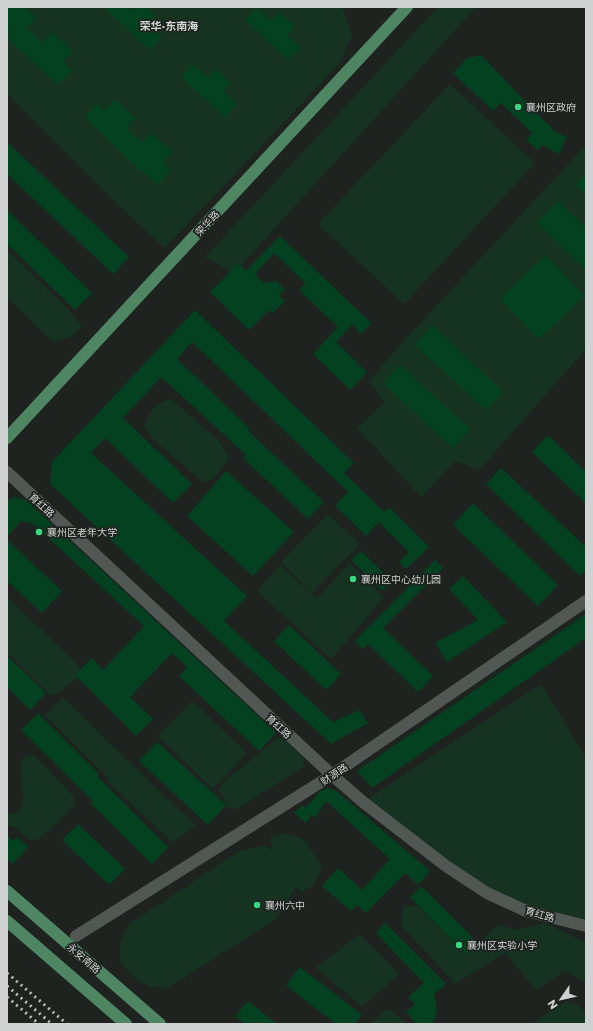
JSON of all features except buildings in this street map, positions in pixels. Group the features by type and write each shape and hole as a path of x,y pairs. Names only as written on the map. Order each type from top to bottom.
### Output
{"main road":[{"name":"荣华路","path":"7,438 407,7"},
{"name":"永安南路","path":"7,891 160,1024"},
{"path":"7,920 126,1024"}],"street":[{"name":"育红路","path":"7,472 332,775 363,802 446,866 487,893 526,911 586,926"},
{"name":"财源路","path":"76,936 332,775 586,601"}],"green space":[{"path":"7,7 341,7 345,13 352,36 339,64 165,248 116,203 7,94"},
{"path":"438,7 476,7 234,273 205,257"},
{"path":"450,84 535,163 404,304 318,224"},
{"path":"586,145 586,349 479,470 455,461 421,497 357,428 385,402 369,381 398,347"},
{"path":"7,250 71,312 82,327 69,338 52,341 7,297"},
{"path":"171,399 219,441 229,458 214,478 204,483 153,439 144,426 157,405"},
{"path":"328,514 360,544 312,593 281,562"},
{"path":"349,563 384,597 331,659 257,591 280,565 317,599"},
{"path":"7,597 78,665 82,674 58,693 51,696 7,652"},
{"path":"541,684 586,758 586,926 487,893 363,802"},
{"path":"63,697 196,826 172,842 107,781 109,779 45,715"},
{"path":"192,701 247,753 213,789 158,736"},
{"path":"282,737 304,759 303,767 237,809 229,809 219,790 224,782 278,738"},
{"path":"33,754 74,797 74,806 37,840 29,839 14,827 7,825 7,814 16,812 21,808 23,801 21,774 22,760"},
{"path":"286,833 303,839 322,866 314,885 301,892 294,886 294,891 276,919 168,988 151,987 138,981 120,962 120,943 128,925 238,852 265,845 273,851 270,838"},
{"path":"403,906 419,907 466,954 499,924 516,930 545,923 586,943 586,983 565,971 536,990 505,953 455,984 401,925"},
{"path":"359,934 399,974 362,1007 316,968"},
{"path":"566,1001 581,1008 585,1014 586,1024 531,1024"},
{"path":"385,1010 391,1010 406,1024 371,1024"}],"railway":[{"path":"7,973 67,1024"},
{"path":"7,986 52,1024"},
{"path":"7,997 39,1024"}],"place":[{"name":"襄州区政府","path":"518,107"},
{"name":"襄州区老年大学","path":"39,532"},
{"name":"襄州区中心幼儿园","path":"353,579"},
{"name":"襄州六中","path":"257,905"},
{"name":"襄州区实验小学","path":"459,945"}],"district":[{"name":"荣华·东南海","path":"169,26"}]}
